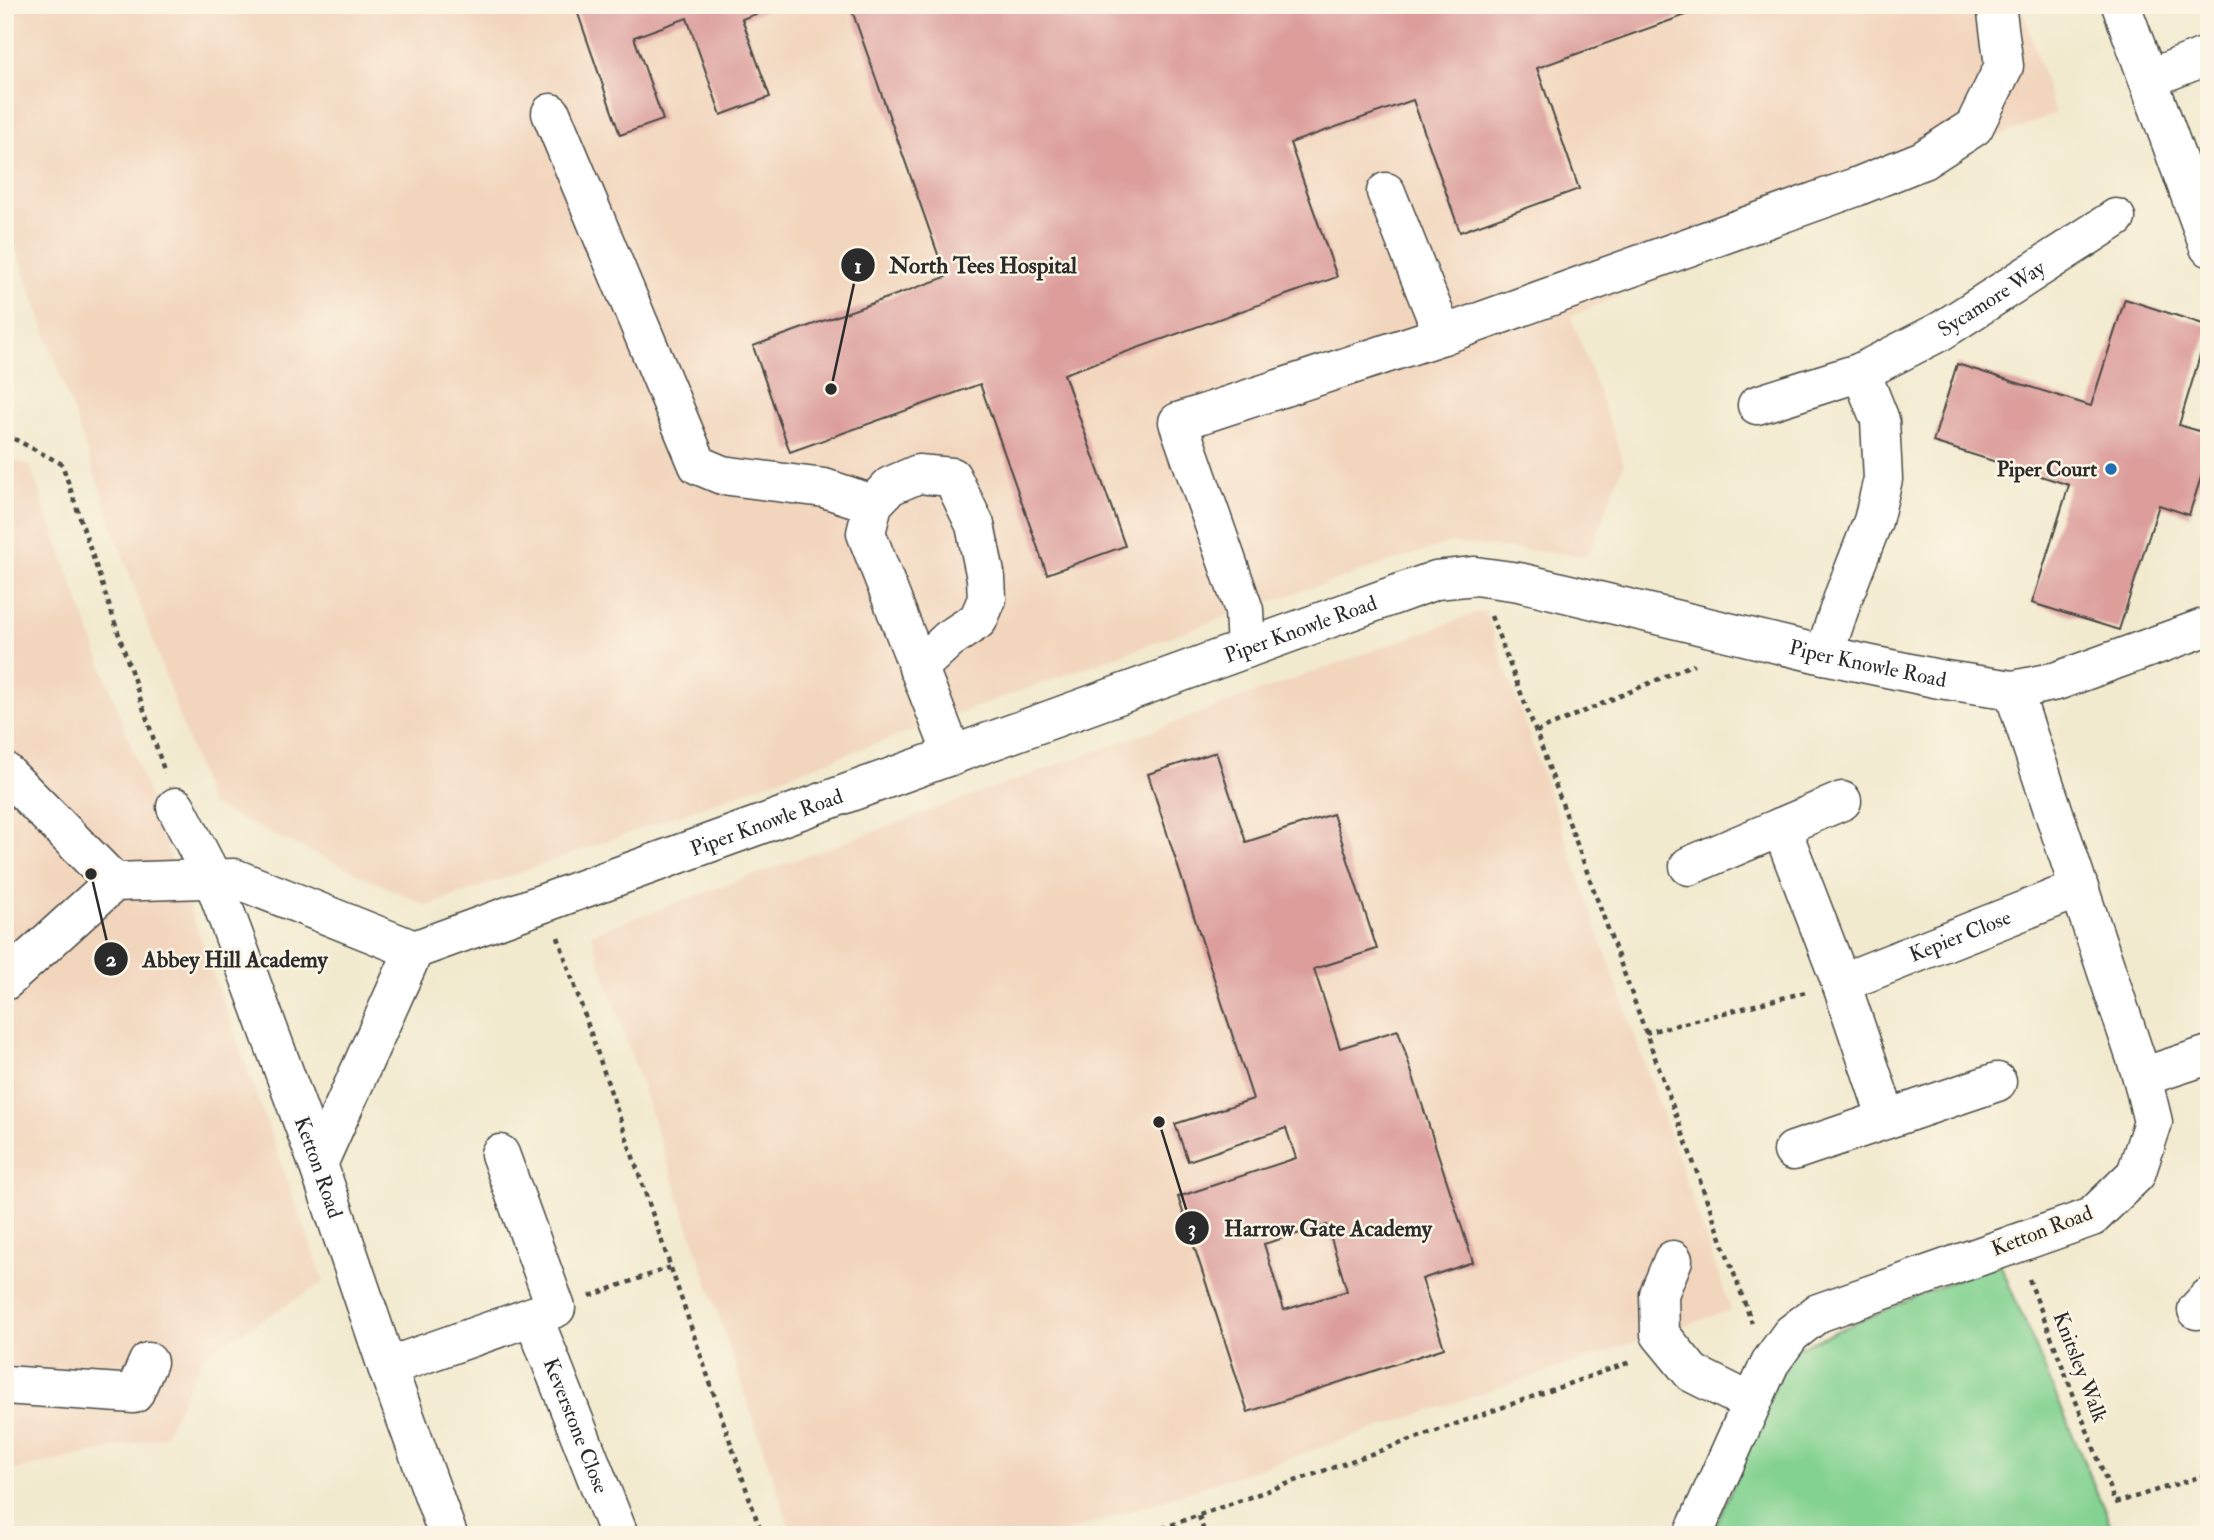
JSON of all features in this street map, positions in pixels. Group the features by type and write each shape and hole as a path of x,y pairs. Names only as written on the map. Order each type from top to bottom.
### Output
{"street":[{"path":"1246,649 1244,610 1178,422 1443,335 1856,187 1923,160 1974,127 2004,66 1996,5"},
{"path":"2121,5 2209,247"},
{"path":"2148,79 2209,55"},
{"path":"551,113 698,465 722,475 824,488 873,504"},
{"path":"1386,192 1443,335"},
{"name":"Sycamore Way","path":"1757,405 1861,372 1941,331 2116,218"},
{"path":"1824,655 1873,521 1883,479 1880,420 1861,372"},
{"path":"918,668 949,639 978,620 987,598 986,578 975,525 952,477 918,474 890,486 873,504 866,533 918,668 953,756"},
{"name":"Piper Knowle Road","path":"414,950 1436,580 1475,576 1519,582 1753,640 1939,679 2013,690 2057,681 2209,626"},
{"name":"Ketton Road","path":"1693,1535 1770,1363 1791,1334 1818,1314 2092,1217 2136,1174 2153,1122 2142,1077 2013,690"},
{"path":"5,772 114,882"},
{"path":"1689,866 1842,801"},
{"name":"Ketton Road","path":"176,807 213,879 318,1164 448,1535"},
{"path":"1781,827 1840,983 1887,1119"},
{"path":"5,981 114,882 234,878 414,950 318,1164"},
{"name":"Kepier Close","path":"1840,983 2078,889"},
{"path":"2142,1077 2209,1055"},
{"path":"1793,1151 1997,1082"},
{"name":"Keverstone Close","path":"500,1154 545,1312 618,1535"},
{"path":"1673,1260 1659,1294 1660,1334 1692,1373 1752,1403"},
{"path":"387,1367 545,1312"},
{"path":"5,1385 134,1394 148,1362"}],"path":[{"path":"5,434 62,464 176,807"},
{"path":"1475,576 1536,732 1750,1320 1770,1363"},
{"path":"1536,732 1753,640"},
{"path":"546,904 762,1535"},
{"path":"1644,1034 1840,983"},
{"name":"Knitsley Walk","path":"2015,1243 2115,1503 2209,1474"},
{"path":"545,1312 671,1267"},
{"path":"1143,1535 1641,1358"},
{"path":"1199,1516 1205,1535"}],"shaded area":[{"path":"5,5 2021,5 2055,113 1571,316 1624,463 1588,556 1449,543 1244,610 428,906 210,805 5,216"},
{"path":"5,456 30,466 324,1282 203,1356 164,1437 5,1472"},
{"path":"1485,610 1731,1310 1059,1535 792,1535 591,934"}],"green space":[{"path":"1999,1261 2115,1535 1712,1535 1790,1351"}],"building":[{"path":"575,5 780,5 742,19 770,97 721,115 687,18 634,37 663,120 620,135"},
{"path":"850,5 1711,6 1537,68 1579,189 1460,232 1413,100 1290,143 1337,277 1064,374 1125,546 1047,574 980,384 790,452 753,346 946,277"},
{"name":"Piper Court","path":"2125,299 2209,326 2179,425 2209,434 2209,452 2189,515 2159,505 2119,630 2032,603 2069,485 1933,442 1957,364 2091,406"},
{"path":"1216,752 1246,842 1333,814 1377,949 1314,969 1340,1048 1398,1030 1473,1262 1422,1279 1444,1348 1248,1412 1178,1197 1296,1158 1286,1128 1188,1161 1175,1124 1253,1099 1148,774","holes":["1327,1225 1347,1291 1284,1310 1264,1244"]}],"place":[{"name":"North Tees Hospital","path":"831,389"},
{"name":"Piper Court","path":"2111,469"},
{"name":"Abbey Hill Academy","path":"91,874"},
{"name":"Harrow Gate Academy","path":"1159,1122"}]}
